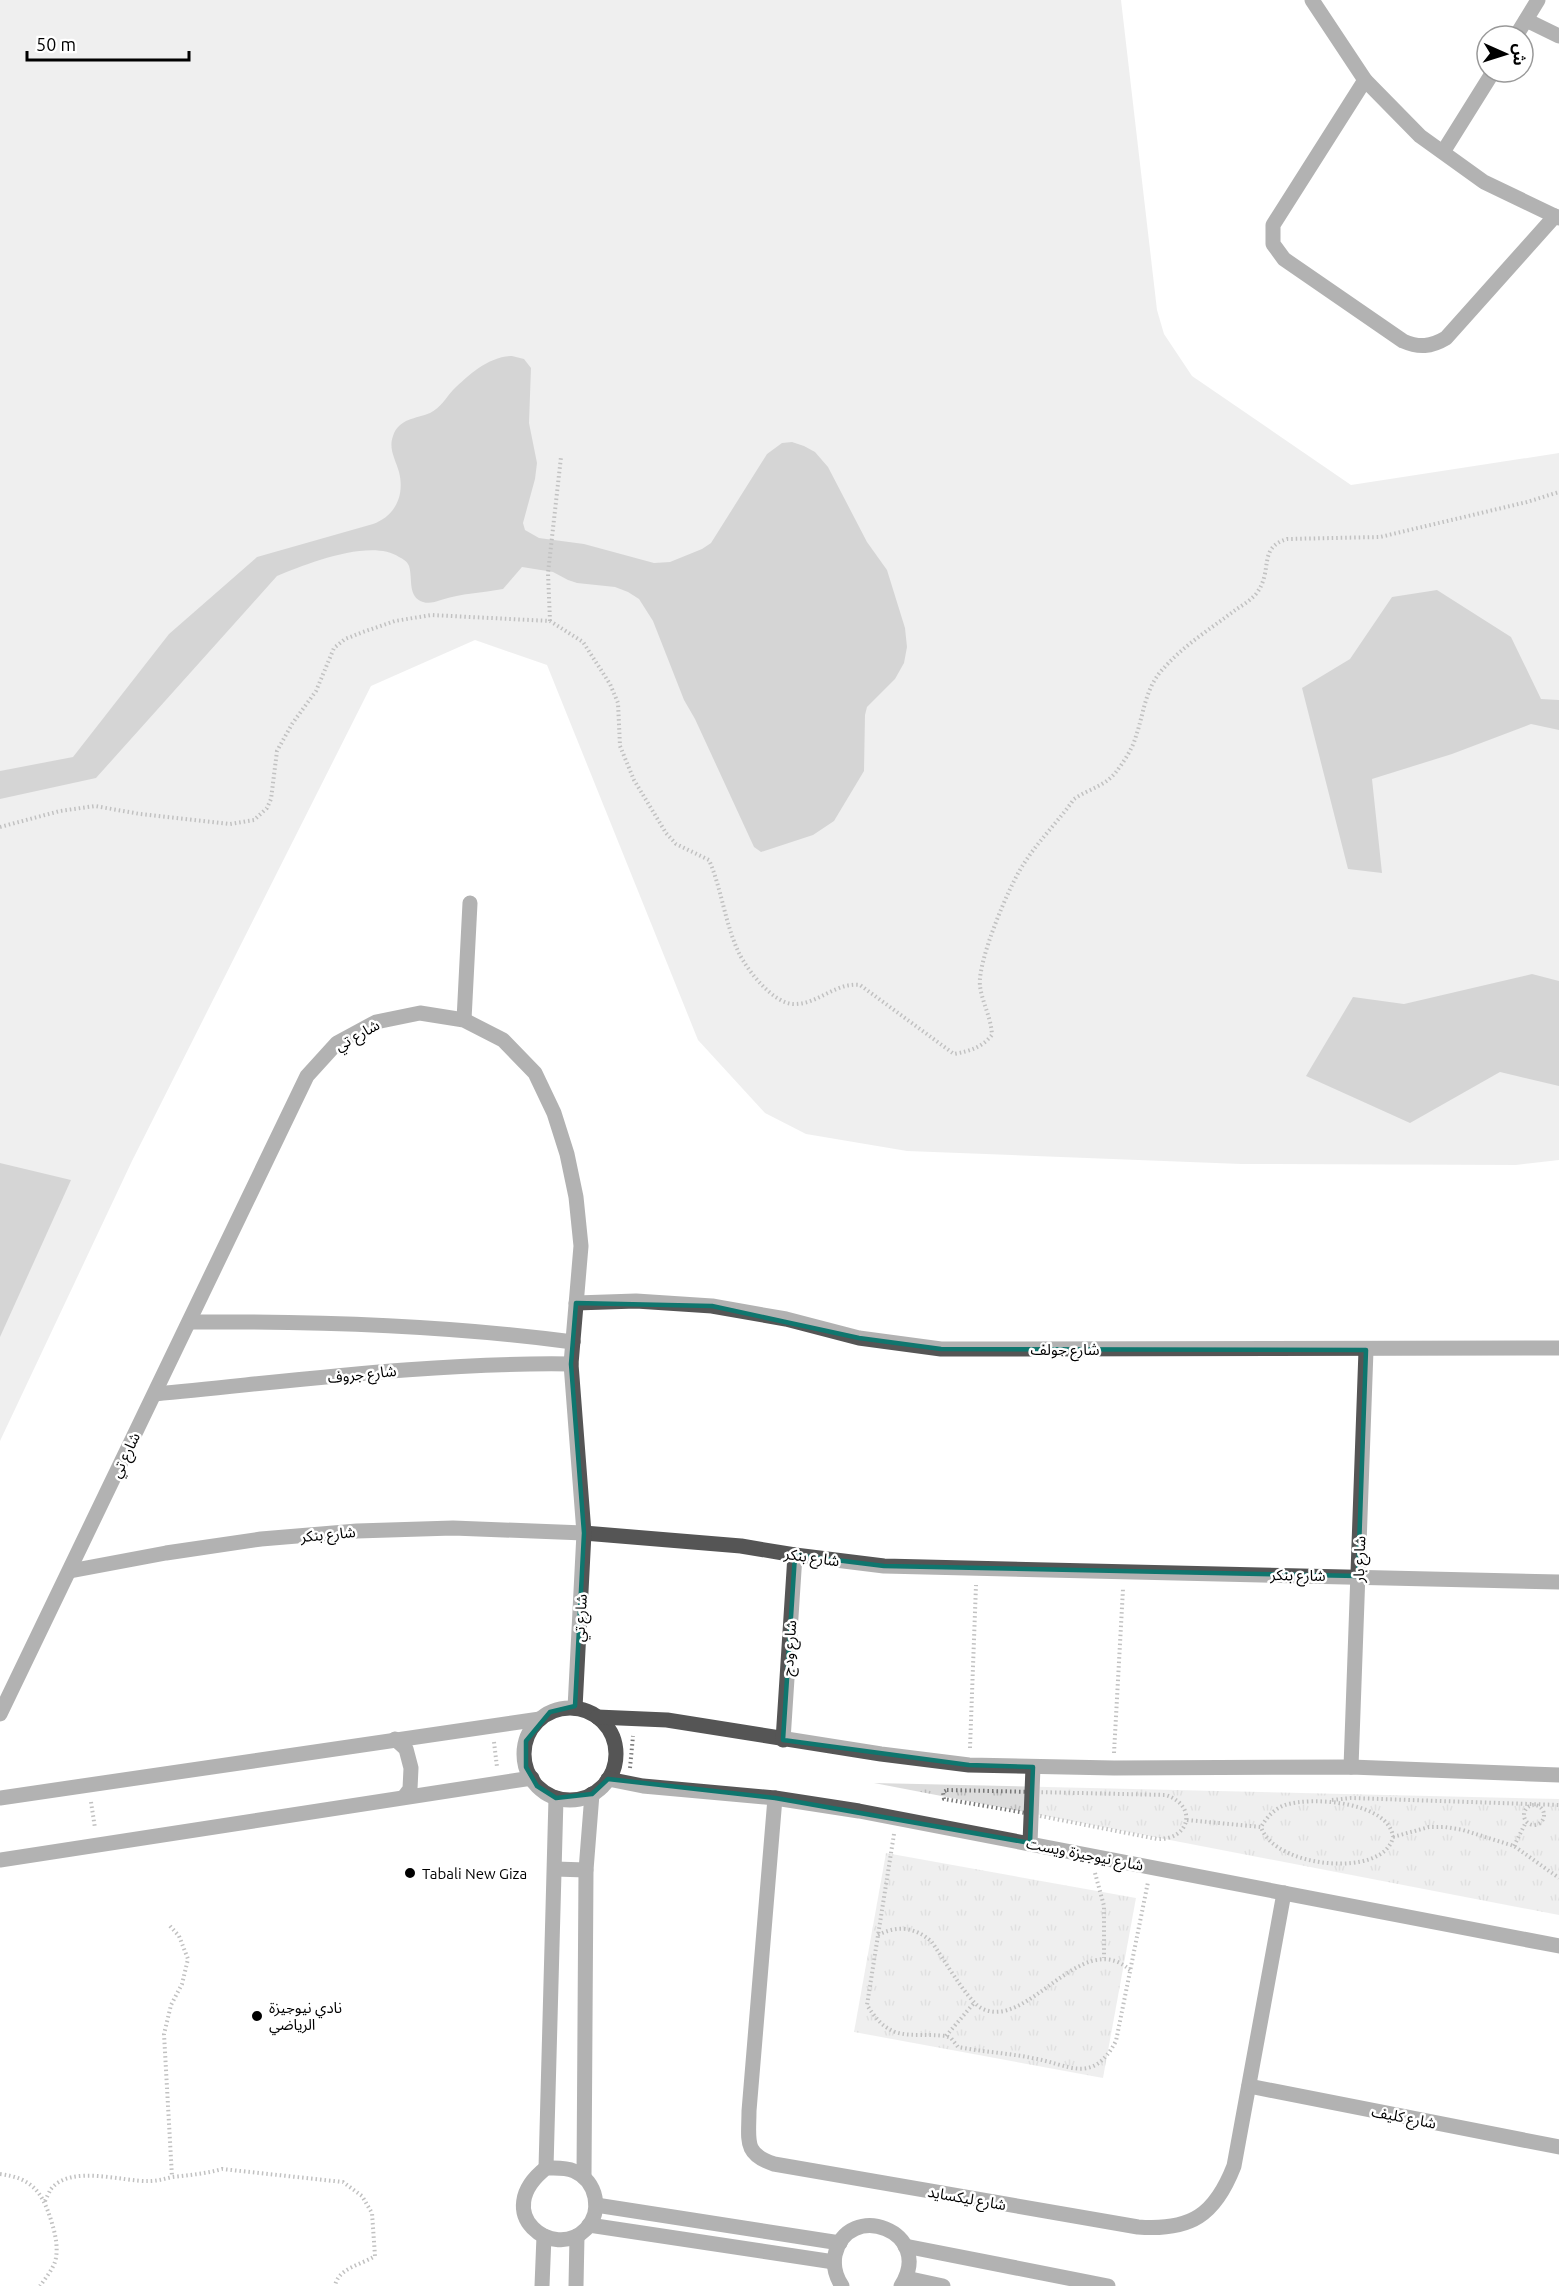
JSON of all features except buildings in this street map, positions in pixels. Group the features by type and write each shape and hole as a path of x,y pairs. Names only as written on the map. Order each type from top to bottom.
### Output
{"street":[{"path":"1312,0 1365,80 1420,136 1484,182 1557,217 1446,338 1436,344 1413,345 1403,341 1284,259 1273,244 1273,225 1276,216 1365,80"},
{"path":"1524,24 1538,0"},
{"path":"1526,20 1559,36"},
{"path":"1443,152 1486,84"},
{"path":"464,1020 470,903"},
{"name":"شارع تي","path":"0,1714 307,1076 337,1043 376,1022 420,1013 464,1020 503,1040 535,1072 554,1113 567,1154 576,1197 581,1245 571,1364 584,1533 575,1708"},
{"name":"شارع جولف","path":"576,1303 636,1301 712,1306 786,1319 859,1338 941,1349 1559,1348"},
{"path":"189,1322 333,1322 396,1325 458,1329 573,1342"},
{"name":"شارع بار","path":"1351,1767 1366,1350"},
{"name":"شارع جروف","path":"154,1394 423,1368 571,1364"},
{"name":"شارع بنكر","path":"70,1571 166,1553 261,1539 357,1531 453,1528 584,1533 741,1546 884,1566 1559,1582"},
{"name":"شارع ودج","path":"783,1740 795,1555"},
{"path":"597,1717 607,1727 616,1753 614,1767 608,1779 591,1794 574,1800 556,1798 537,1786 526,1767 525,1741 531,1729 550,1712 575,1708 597,1717 667,1720 783,1740 969,1765 1114,1768 1351,1767 1559,1775"},
{"path":"0,1798 540,1719"},
{"path":"395,1739 406,1749 411,1768 410,1789 404,1797"},
{"path":"1030,1843 1033,1767"},
{"path":"0,1860 97,1843 532,1778"},
{"name":"شارع نيوجيزة ويست","path":"608,1779 775,1798 897,1818 1559,1946"},
{"path":"584,2177 586,1870 591,1794"},
{"path":"546,2168 556,1798"},
{"name":"شارع ليكسايد","path":"775,1798 749,2111 749,2146 760,2160 774,2164 1138,2227 1163,2229 1188,2223 1209,2209 1225,2190 1234,2166 1284,1893"},
{"path":"555,1869 586,1870"},
{"name":"شارع كليف","path":"1249,2086 1559,2147"},
{"path":"546,2168 566,2168 584,2177 593,2190 596,2205 589,2225 577,2236 561,2241 552,2240 528,2224 523,2210 524,2195 530,2182 546,2168"},
{"path":"596,2205 840,2243"},
{"path":"589,2225 834,2262"},
{"path":"842,2286 834,2262 840,2243 854,2229 874,2225 893,2232 905,2246 909,2262 904,2282 943,2286"},
{"path":"542,2286 544,2236"},
{"path":"576,2286 577,2236"},
{"path":"905,2246 1108,2286"}],"path":[{"path":"550,621 548,573 561,457"},
{"path":"0,827 60,811 95,806 230,825 254,820 267,808 271,799 277,751 292,724 316,691 334,648 345,639 395,621 432,615 550,621 584,642 610,684 618,703 620,746 634,780 666,833 676,844 709,860 739,953 758,980 778,1001 792,1005 805,1003 851,984 860,985 954,1054 972,1050 984,1044 992,1035 980,986 980,967 1022,866 1074,799 1099,787 1116,772 1136,738 1145,698 1161,670 1174,657 1255,596 1264,581 1269,552 1275,543 1287,539 1380,537 1516,505 1559,492"},
{"path":"969,1765 976,1569"},
{"path":"1114,1768 1124,1571"},
{"path":"629,1783 634,1719"},
{"path":"492,1725 499,1783"},
{"path":"88,1785 97,1843"},
{"path":"947,1790 1032,1791 1166,1795 1180,1803 1187,1820 1182,1830 1176,1835 1157,1839 944,1799 942,1794 947,1790"},
{"path":"1261,1827 1268,1816 1284,1805 1351,1798 1559,1805"},
{"path":"1261,1827 1265,1836 1273,1844 1293,1856 1330,1864 1353,1862 1380,1855 1388,1849 1393,1837 1390,1825 1365,1810 1336,1802 1314,1801"},
{"path":"1514,1846 1526,1821 1524,1811 1532,1804"},
{"path":"1526,1821 1536,1825 1544,1818 1542,1808 1532,1804"},
{"path":"897,1818 867,2005 884,2026 896,2032 909,2036 946,2036 951,2038 958,2048 1033,2058 1077,2069 1090,2067 1106,2057 1116,2041 1151,1867"},
{"path":"1187,1820 1261,1827"},
{"path":"1393,1837 1429,1827 1445,1827 1479,1834 1514,1846 1559,1878"},
{"path":"1090,1856 1104,1906 1104,1958"},
{"path":"170,1926 179,1936 188,1959 182,1984 171,2005 164,2034 172,2178"},
{"path":"878,1935 900,1928 912,1929 922,1934 931,1941 974,2003 991,2012 1010,2010 1085,1964 1104,1958 1114,1959 1130,1970"},
{"path":"946,2036 974,2003"},
{"path":"45,2201 52,2188 76,2176 95,2174 150,2181 204,2174 222,2169 343,2182 362,2196 372,2213 375,2256 363,2264 347,2269 336,2281 335,2286"},
{"path":"0,2174 15,2176 26,2182 45,2201 55,2231 56,2251 55,2262 40,2286"}],"highlighted area":[{"path":"576,1303 712,1306 859,1338 941,1349 1366,1350 1358,1576 884,1566 795,1555 783,1740 969,1765 1033,1767 1030,1843 775,1798 608,1779 592,1794 556,1798 537,1786 526,1767 526,1741 550,1712 575,1706 584,1533 571,1364"}],"green space":[{"path":"0,0 1121,0 1157,310 1164,334 1192,376 1351,485 1559,453 1559,1160 1516,1165 1241,1164 907,1151 806,1134 765,1113 698,1040 547,665 475,640 371,686 132,1161 0,1441"},
{"path":"874,1783 1559,1799 1559,1915"},
{"path":"886,1853 1136,1898 1103,2078 854,2032"}],"shaded area":[{"path":"512,356 524,359 531,368 529,423 537,463 523,523 525,530 539,538 584,544 654,563 670,562 711,543 767,454 782,443 792,442 804,446 815,452 828,467 867,542 887,570 905,628 907,647 904,663 895,679 867,707 864,771 834,821 813,835 761,852 754,847 684,700 653,621 639,599 628,592 615,587 577,583 553,572 522,567 503,589 464,594 425,603 418,600 413,592 409,566 406,561 387,552 372,550 338,555 277,576 96,778 0,799 0,771 73,757 169,634 257,557 373,524 387,516 397,504 401,489 399,472 391,445 399,426 408,420 434,411 453,390 480,367 495,359"},
{"path":"1437,590 1511,637 1541,699 1559,700 1559,730 1531,724 1452,754 1372,779 1382,873 1348,869 1302,688 1350,659 1392,597"},
{"path":"1532,974 1559,981 1559,1086 1500,1072 1410,1123 1306,1076 1353,997 1404,1004"},
{"path":"0,1163 71,1180 0,1337"}],"place":[{"name":"Tabali New Giza","path":"410,1873"},
{"name":"نادي نيوجيزة الرياضي","path":"257,2016"}]}
